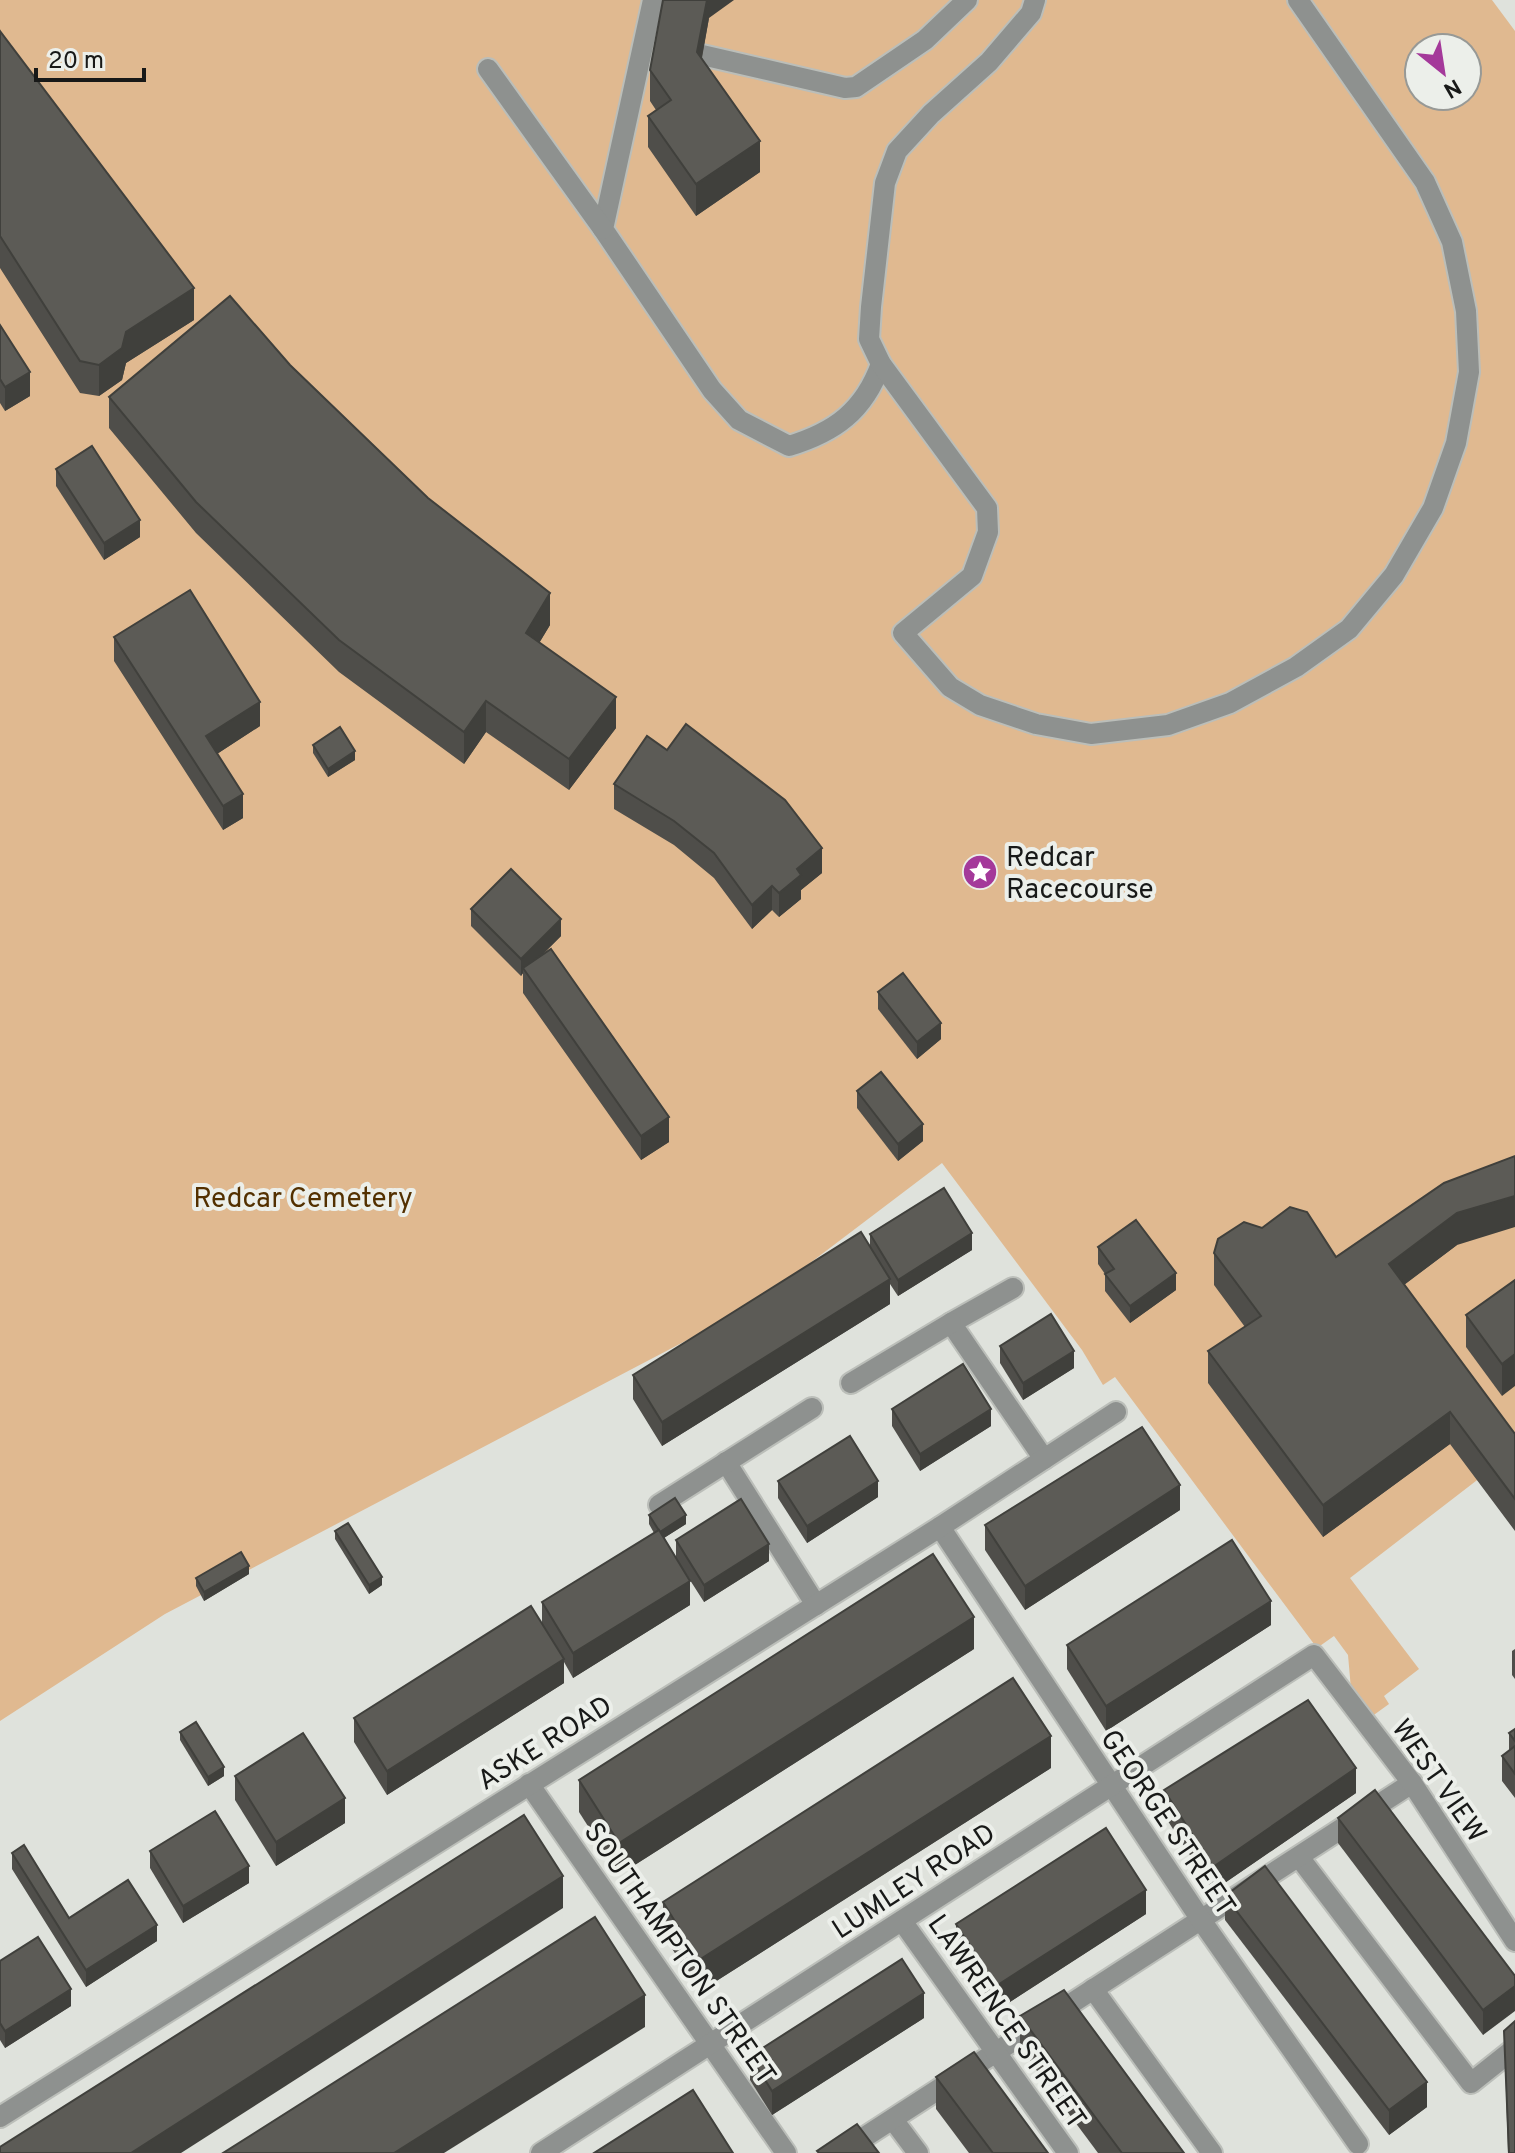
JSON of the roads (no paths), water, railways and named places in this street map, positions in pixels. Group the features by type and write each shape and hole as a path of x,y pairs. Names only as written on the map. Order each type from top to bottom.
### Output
{"street":[{"path":"603,229 652,42 653,0"},
{"path":"702,55 845,88 856,87 925,40 967,0"},
{"path":"1035,0 1031,13 989,62 931,114 897,151 885,183 869,339 881,364 987,508 988,532 972,576 903,633 950,687 980,705 1036,724 1091,734 1168,725 1230,703 1296,667 1349,629 1394,575 1433,508 1456,443 1469,372 1466,311 1452,242 1425,182 1298,0"},
{"path":"488,69 603,229 712,390 739,420 789,446 819,437 849,416 875,382 881,364"},
{"path":"851,1383 1013,1288"},
{"path":"951,1323 1044,1459"},
{"path":"659,1505 812,1408"},
{"name":"ASKE ROAD","path":"0,2117 940,1527 1116,1412"},
{"path":"726,1462 816,1605"},
{"name":"GEORGE STREET","path":"940,1527 1201,1920 1358,2144"},
{"name":"LUMLEY ROAD","path":"541,2153 1314,1655"},
{"name":"WEST VIEW","path":"1314,1655 1412,1783 1515,1941"},
{"path":"840,2153 894,2121 1412,1783"},
{"name":"SOUTHAMPTON STREET","path":"529,1784 786,2153"},
{"path":"1299,1857 1471,2083 1515,2048"},
{"name":"LAWRENCE STREET","path":"902,1921 1068,2153"},
{"path":"1093,1989 1212,2153"},
{"path":"894,2121 918,2153"}],"place":[{"name":"Redcar Racecourse","path":"980,872"}],"park label":[{"name":"Redcar Cemetery","path":"303,1197"}]}
